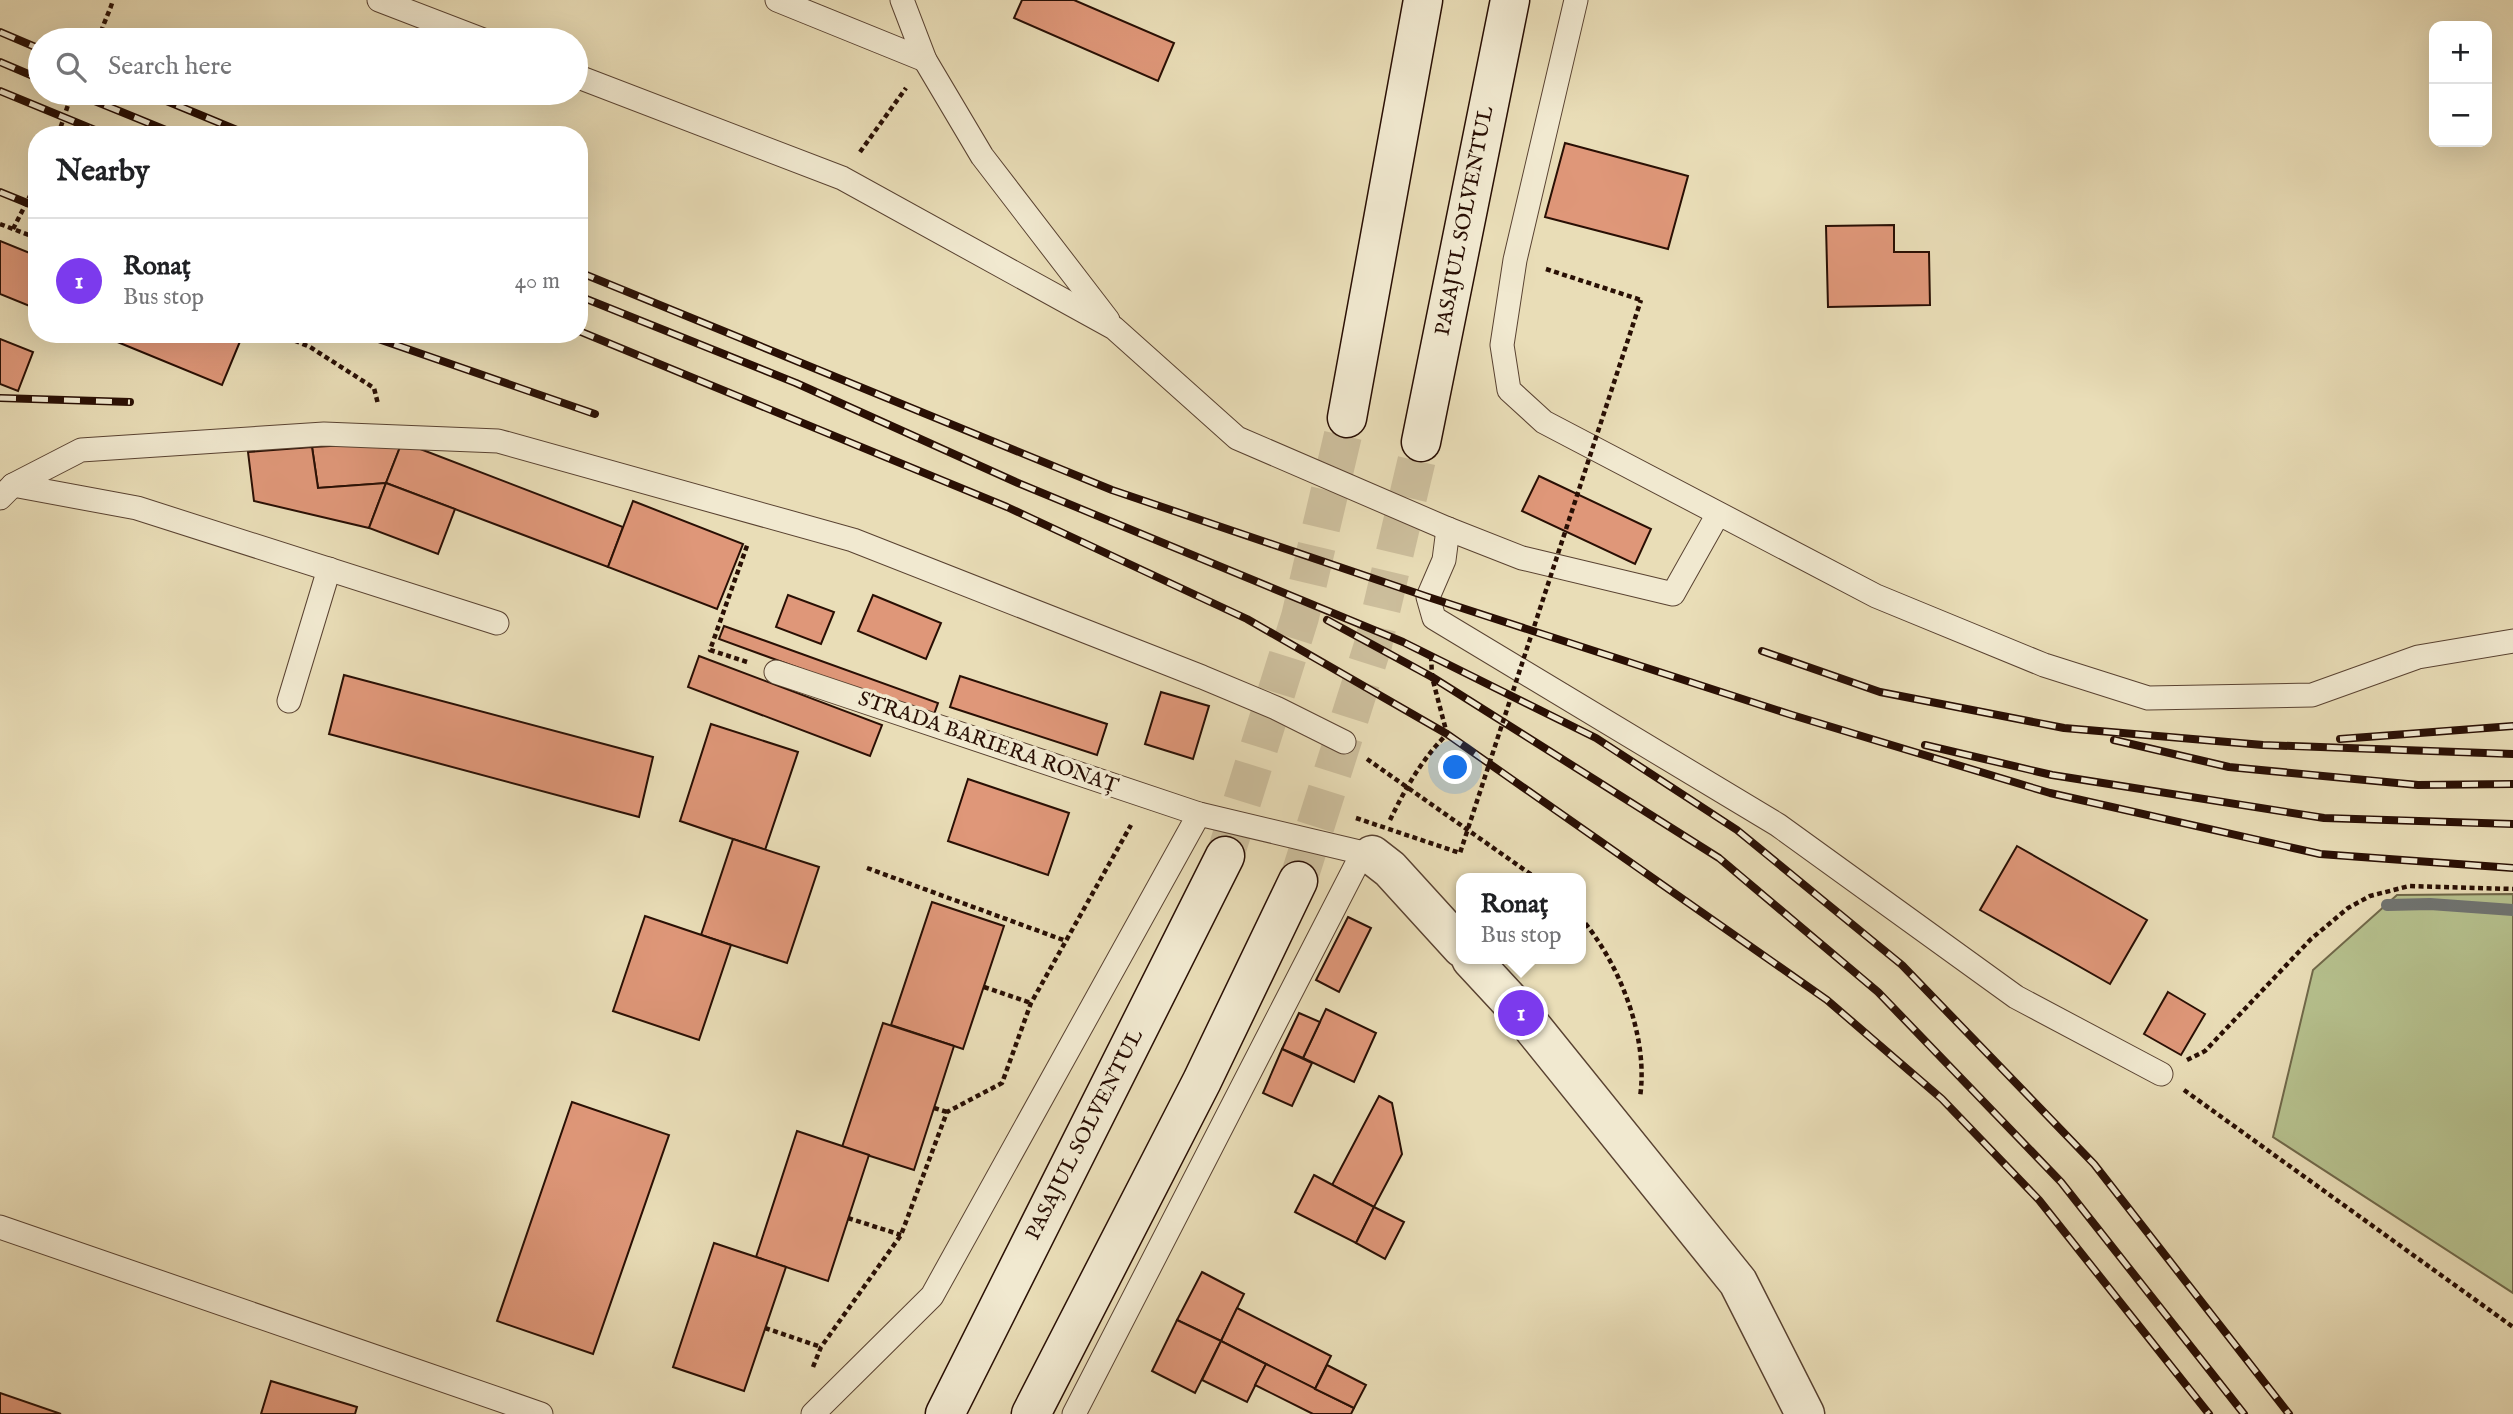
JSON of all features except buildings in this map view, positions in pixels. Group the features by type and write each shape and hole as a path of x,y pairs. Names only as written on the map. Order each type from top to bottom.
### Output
{"main road":[{"path":"1347,418 1423,0"},
{"name":"PASAJUL SOLVENTUL","path":"1421,442 1510,0"},
{"path":"1367,854 1390,869 1456,942"},
{"name":"PASAJUL SOLVENTUL","path":"945,1414 1226,856"},
{"path":"1031,1414 1202,1081 1298,881"},
{"path":"1476,964 1521,1013 1738,1282 1805,1414"}],"lane":[{"path":"379,0 452,28"},
{"path":"777,0 925,61"},
{"path":"902,0 925,61 982,156 1114,328 1237,438 1522,558 1673,594 1718,514"},
{"path":"1576,0 1515,260 1502,345 1509,390 1544,422 1876,596 2044,665 2148,698 2312,695 2418,657 2513,641"},
{"path":"588,81 842,178 1114,328"},
{"path":"7,491 81,450 324,434 498,441 853,540 1202,677 1276,708 1344,742"},
{"path":"7,491 137,508 497,622"},
{"path":"1448,529 1444,560 1428,597 1434,618 1777,825 2016,997 2161,1074"},
{"path":"289,701 329,569"},
{"name":"STRADA BARIERA RONAȚ","path":"776,672 1199,814 1367,854"},
{"path":"813,1414 932,1296 1199,814"},
{"path":"1074,1414 1367,854"},
{"path":"0,1227 541,1414"}],"path":[{"path":"102,28 114,0"},
{"path":"842,178 925,61"},
{"path":"61,126 68,105"},
{"path":"13,229 28,200"},
{"path":"0,224 28,235"},
{"path":"1356,818 1460,853 1641,300 1541,267"},
{"path":"300,343 374,388 382,421 382,436"},
{"path":"760,513 710,650 776,672"},
{"path":"1406,787 1447,734 1432,677 1434,618"},
{"path":"1344,742 1529,873"},
{"path":"934,1108 947,1111 1002,1083 1031,1003 1146,797"},
{"path":"867,868 1066,941"},
{"path":"2513,888 2409,886 2370,896 2348,908 2311,939 2205,1051 2161,1074 2513,1327"},
{"path":"1586,924 1599,939 1633,1014 1643,1075 1631,1148"},
{"path":"984,987 1031,1003"},
{"path":"812,1370 821,1347 901,1236 947,1111"},
{"path":"848,1218 901,1236"},
{"path":"765,1328 821,1347"}],"green space":[{"path":"2513,894 2513,1293 2273,1137 2313,970 2397,895"}],"waterway":[{"path":"2387,905 2430,904 2513,910"}],"tunnel":[{"path":"1225,856 1300,617 1347,418"},
{"path":"1298,881 1373,645 1421,442"}],"railway":[{"path":"0,32 28,44"},
{"path":"0,62 28,74"},
{"path":"0,91 28,103"},
{"path":"34,105 85,126"},
{"path":"104,105 156,126"},
{"path":"176,105 227,126"},
{"path":"0,192 28,203"},
{"path":"588,276 1112,490 1428,597 1792,715 2050,793 2320,854 2513,868"},
{"path":"588,300 796,383 1018,483 1403,642 1596,738 1737,830 1902,965 2094,1164 2289,1414"},
{"path":"588,335 1007,507 1247,619 1447,734 1827,1000 1942,1099 2039,1200 2209,1414"},
{"path":"390,343 595,414"},
{"path":"0,398 130,402"},
{"path":"1327,620 1432,677 1719,858 1878,992 2061,1182 2244,1414"},
{"path":"1762,651 1880,692 2064,728 2263,745 2513,754"},
{"path":"2340,739 2513,726"},
{"path":"2114,740 2229,767 2418,785 2513,784"},
{"path":"1925,745 2052,775 2324,818 2513,824"}],"place":[{"name":"Ronaț","path":"1521,1013"}]}
